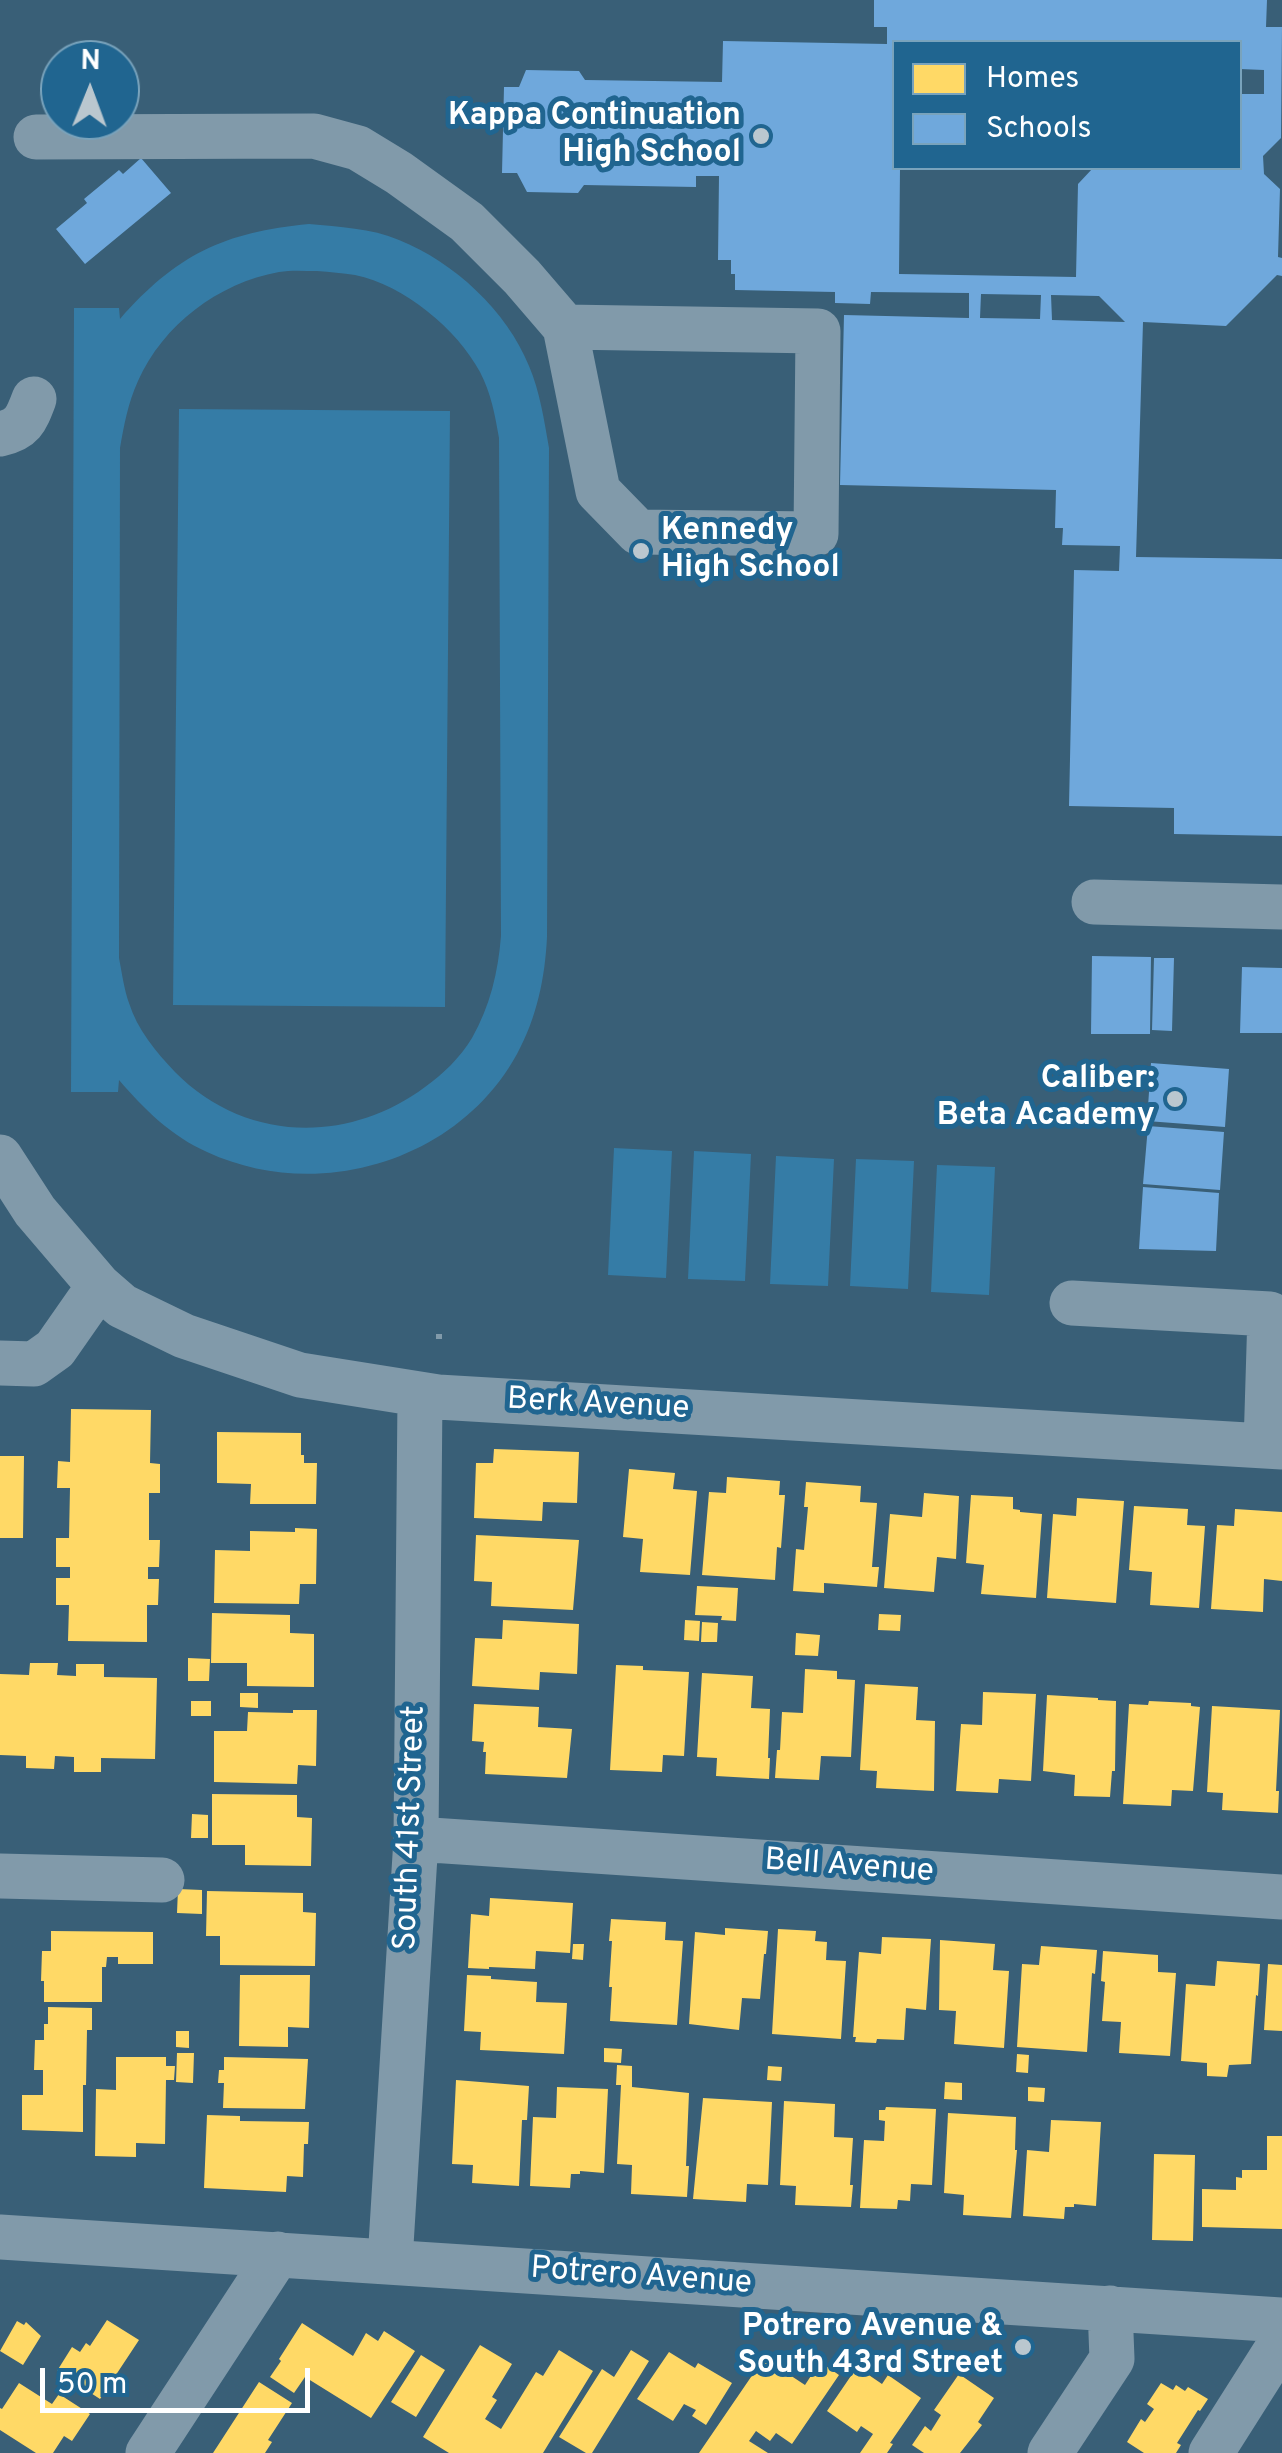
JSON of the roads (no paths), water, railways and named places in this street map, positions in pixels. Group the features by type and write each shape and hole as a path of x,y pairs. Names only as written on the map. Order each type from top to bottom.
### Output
{"street":[{"path":"36,137 314,136 358,148 466,222 522,277 565,327 598,492 638,532 816,534 818,331 565,327"},
{"path":"0,434 12,431 26,420 34,400"},
{"path":"1094,902 1282,907"},
{"name":"Berk Avenue","path":"0,1157 35,1212 99,1286 122,1306 184,1336 300,1375 420,1395 1274,1447"},
{"path":"0,1363 34,1364 55,1349 99,1286"},
{"path":"1072,1303 1270,1314 1274,1447"},
{"name":"South 41st Street","path":"390,2261 416,1839 420,1395"},
{"name":"Bell Avenue","path":"416,1839 1282,1896"},
{"path":"0,1876 162,1880"},
{"name":"Potrero Avenue","path":"0,2237 1282,2320"},
{"path":"148,2453 278,2254"},
{"path":"1050,2453 1112,2359 1110,2308"},
{"path":"1211,2453 1282,2341"}],"place":[{"name":"Kappa Continuation High School","path":"761,136"},
{"name":"Kennedy High School","path":"641,551"},
{"name":"Caliber: Beta Academy","path":"1175,1099"},
{"name":"Potrero Avenue & South 43rd Street","path":"1023,2347"}]}
